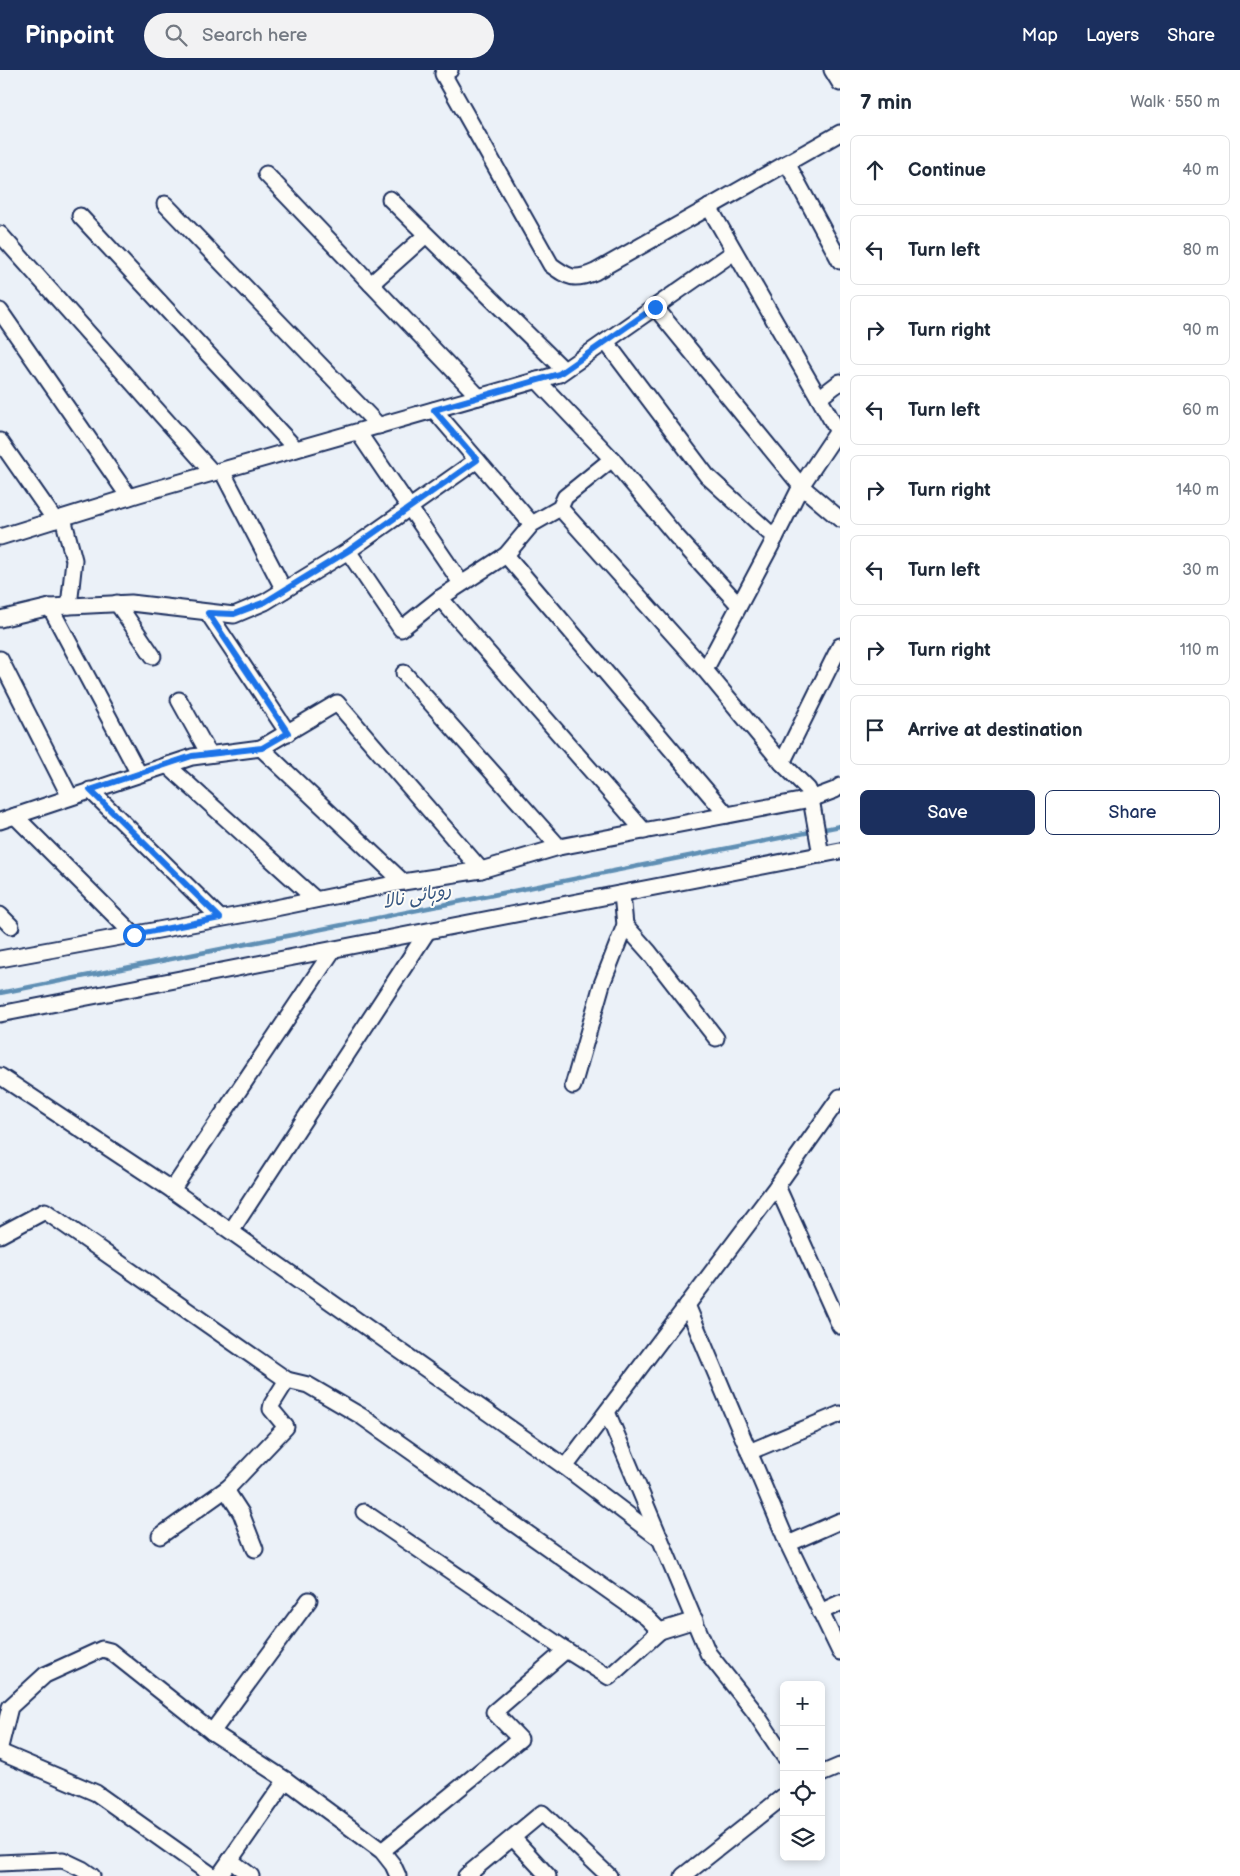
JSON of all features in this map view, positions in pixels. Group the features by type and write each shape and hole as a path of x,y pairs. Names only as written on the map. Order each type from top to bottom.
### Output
{"street":[{"path":"450,70 443,74 448,83 552,265 567,277 581,278 595,272 840,133"},
{"path":"832,70 840,82"},
{"path":"787,163 840,261"},
{"path":"266,174 479,397"},
{"path":"390,199 564,370"},
{"path":"165,204 379,426"},
{"path":"705,670 801,486 839,433 709,207"},
{"path":"80,216 296,449"},
{"path":"0,234 218,472 284,590"},
{"path":"372,284 426,235"},
{"path":"0,537 296,449 559,374 734,252"},
{"path":"655,307 801,486 840,519"},
{"path":"0,311 129,498"},
{"path":"606,342 707,476 775,538"},
{"path":"537,380 612,459 676,536 740,605"},
{"path":"819,398 840,382"},
{"path":"434,410 532,524"},
{"path":"358,432 461,584"},
{"path":"0,441 59,519 74,560 69,606"},
{"path":"348,551 401,629 440,598 506,555 532,524 560,508 565,497 612,459"},
{"path":"0,619 50,607 117,603 234,614 265,602 348,551 477,460"},
{"path":"560,508 705,670 782,762 808,789 820,852"},
{"path":"506,555 727,815"},
{"path":"440,598 644,831"},
{"path":"117,603 153,656"},
{"path":"50,607 139,774"},
{"path":"208,613 288,733"},
{"path":"782,762 840,646"},
{"path":"0,659 70,797"},
{"path":"404,673 559,847"},
{"path":"179,700 209,754"},
{"path":"0,821 192,756 262,748 337,703 481,870"},
{"path":"262,748 403,882"},
{"path":"167,765 315,899"},
{"path":"0,960 403,882 481,870 559,847 727,815 812,802 840,786"},
{"path":"90,790 220,918"},
{"path":"15,816 134,935"},
{"path":"0,1014 622,894 820,852 840,851"},
{"path":"574,1086 602,984 625,925 622,894"},
{"path":"0,915 11,926"},
{"path":"625,925 716,1038"},
{"path":"231,1231 427,932"},
{"path":"172,1190 333,950"},
{"path":"0,1076 231,1231 565,1468 661,1539"},
{"path":"565,1468 777,1186 840,1097"},
{"path":"777,1186 840,1326"},
{"path":"0,1235 45,1211 287,1380 308,1385 361,1416 646,1617 660,1631"},
{"path":"687,1305 788,1544 840,1652"},
{"path":"160,1536 229,1487 286,1427 271,1409 272,1404 287,1380"},
{"path":"607,1412 708,1653 754,1711 780,1750"},
{"path":"749,1452 840,1414"},
{"path":"229,1487 228,1493 241,1513 254,1549"},
{"path":"364,1512 566,1650 609,1677 660,1631 695,1620"},
{"path":"788,1544 840,1521"},
{"path":"212,1732 309,1600"},
{"path":"820,1612 840,1603"},
{"path":"0,1747 10,1708 45,1675 102,1649 110,1651 212,1732 286,1780 382,1851 393,1865 398,1876"},
{"path":"382,1851 520,1738 494,1712 566,1650"},
{"path":"0,1752 96,1793 213,1876"},
{"path":"825,1772 840,1766"},
{"path":"219,1876 286,1780"},
{"path":"683,1876 780,1799"},
{"path":"466,1876 542,1813 609,1876"},
{"path":"513,1838 548,1876"},
{"path":"0,1863 63,1860 92,1876"},
{"path":"230,1860 251,1876"}],"waterway":[{"name":"روہائی نالا","path":"0,993 840,826"}],"route":[{"path":"134,935 220,918 90,790 192,756 262,748 288,733 208,613 234,614 265,602 348,551 477,460 434,410 559,374 655,307"}]}
